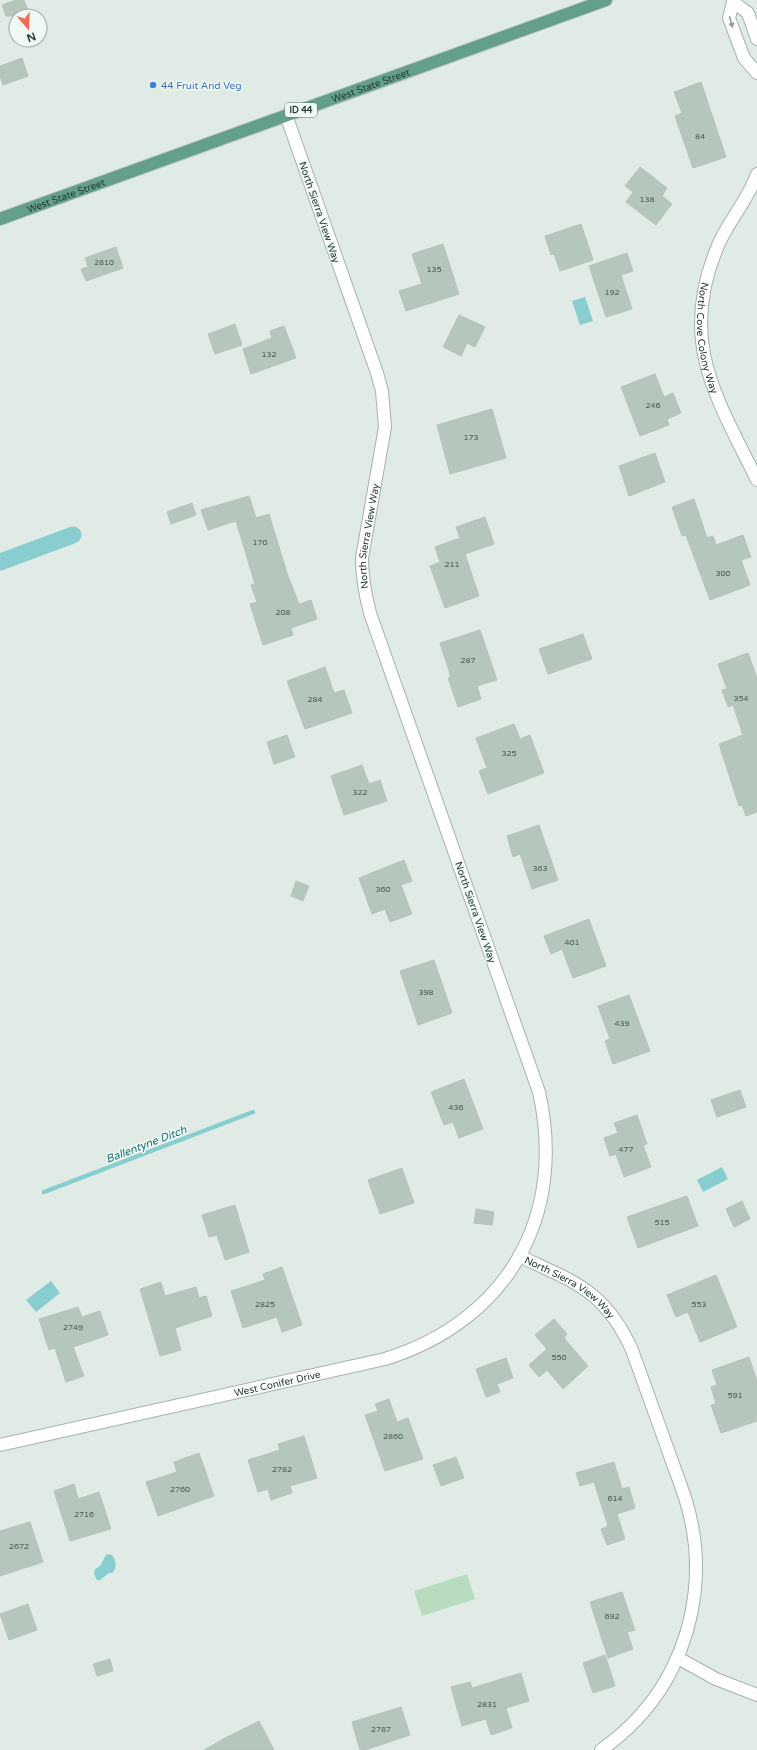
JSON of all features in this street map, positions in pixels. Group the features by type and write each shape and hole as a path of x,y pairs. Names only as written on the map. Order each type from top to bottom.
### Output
{"main road":[{"name":"West State Street","path":"0,219 606,0"}],"street":[{"path":"757,39 748,13 733,1 729,18 744,58 757,73"},
{"name":"North Sierra View Way","path":"286,115 375,366 382,391 384,427 362,558 362,576 365,595 539,1092 543,1110 547,1148 544,1185 535,1222 519,1256 574,1282 590,1292 603,1303 615,1317 625,1333 632,1350 684,1497 693,1533 696,1569 694,1600 690,1623 678,1658 667,1679 645,1710 628,1729 601,1750"},
{"name":"North Cove Colony Way","path":"757,174 748,194 718,246 709,267 704,285 700,327 706,370 713,390 757,480"},
{"name":"West Conifer Drive","path":"0,1445 385,1359 403,1353 437,1338 468,1316 495,1290 519,1256"},
{"path":"678,1658 716,1679 757,1695"}],"green space":[{"path":"467,1574 475,1599 422,1616 414,1591"}],"water":[{"path":"585,297 593,321 580,325 572,301"},
{"path":"722,1167 728,1179 703,1192 697,1180"},
{"path":"51,1281 60,1293 36,1312 26,1300"},
{"path":"110,1554 116,1563 114,1571 100,1580 97,1580 94,1574 95,1569 100,1566 106,1555"}],"building":[{"path":"16,0 24,0 27,8 8,8 8,16 6,16 2,5"},
{"path":"22,58 28,76 3,85 0,76 0,66"},
{"path":"701,82 726,157 693,168 675,116 682,113 674,92"},
{"path":"640,167 667,188 662,196 672,204 656,225 626,202 633,192 625,186"},
{"path":"581,224 593,260 560,271 554,254 551,255 545,236"},
{"path":"443,244 459,294 406,311 399,291 422,284 412,254"},
{"path":"116,247 123,268 86,281 81,269 88,267 85,258"},
{"path":"627,253 633,271 621,275 632,309 606,317 589,266"},
{"path":"459,315 485,327 475,347 467,343 461,356 443,347"},
{"path":"235,324 242,345 215,354 208,334"},
{"path":"284,326 296,358 251,374 243,349 272,338 270,331"},
{"path":"655,374 664,397 673,393 681,413 667,419 669,425 640,436 621,387"},
{"path":"492,409 506,458 450,474 437,425"},
{"path":"655,453 665,482 629,496 619,466"},
{"path":"249,496 256,518 269,514 287,573 299,604 311,600 317,619 291,628 293,635 263,645 250,604 257,602 251,585 255,584 236,521 208,530 201,510"},
{"path":"694,499 707,538 713,536 716,545 743,535 751,557 741,560 750,585 710,600 686,535 682,536 672,507"},
{"path":"192,503 196,515 171,524 167,512"},
{"path":"485,517 494,544 465,554 479,596 445,608 430,566 440,562 435,547 460,538 456,527"},
{"path":"480,630 497,680 477,686 481,699 458,707 448,678 451,677 440,643"},
{"path":"583,634 592,659 548,674 539,649"},
{"path":"748,653 757,678 757,812 746,816 742,805 739,806 719,744 743,735 733,705 728,707 722,690 727,689 718,664"},
{"path":"325,667 334,693 344,690 352,713 305,729 287,681"},
{"path":"514,724 520,739 530,735 544,773 488,794 479,771 487,768 476,738"},
{"path":"287,735 295,757 274,764 267,742"},
{"path":"362,765 369,784 380,780 387,801 344,815 331,776"},
{"path":"539,825 558,880 532,889 520,854 513,857 507,836"},
{"path":"404,860 412,881 401,885 412,914 390,922 385,909 372,914 359,878"},
{"path":"296,881 309,886 303,901 291,896"},
{"path":"589,919 606,966 573,978 562,949 551,954 544,936"},
{"path":"434,960 452,1013 418,1025 400,971"},
{"path":"629,995 650,1051 613,1064 605,1041 610,1039 598,1006"},
{"path":"464,1079 483,1129 459,1138 453,1122 444,1125 431,1092"},
{"path":"740,1090 746,1107 717,1117 711,1100"},
{"path":"637,1115 647,1144 643,1145 651,1167 624,1177 616,1154 610,1156 604,1138 618,1133 614,1123"},
{"path":"402,1168 414,1203 380,1214 368,1180"},
{"path":"687,1196 698,1226 638,1248 627,1217"},
{"path":"742,1201 750,1219 734,1227 726,1209"},
{"path":"235,1205 249,1252 225,1260 217,1235 209,1237 202,1215"},
{"path":"476,1209 494,1212 492,1225 474,1223"},
{"path":"282,1267 302,1325 282,1332 277,1317 243,1328 231,1291 265,1280 263,1274"},
{"path":"716,1275 737,1327 700,1342 688,1312 676,1317 667,1295"},
{"path":"161,1282 165,1296 196,1287 199,1298 206,1296 212,1316 175,1328 181,1350 160,1356 140,1289"},
{"path":"78,1307 82,1317 100,1311 108,1335 73,1347 84,1376 66,1382 55,1348 49,1350 39,1319"},
{"path":"554,1319 567,1334 564,1338 588,1366 563,1389 547,1370 539,1377 529,1365 547,1349 535,1335"},
{"path":"749,1357 757,1381 757,1421 721,1433 711,1405 716,1404 711,1387 717,1385 712,1370"},
{"path":"506,1358 513,1378 497,1384 500,1392 486,1397 476,1369"},
{"path":"389,1399 397,1422 408,1418 423,1459 385,1471 365,1415 378,1411 375,1404"},
{"path":"304,1436 317,1478 290,1486 292,1493 271,1500 268,1489 258,1492 248,1460 280,1450 278,1444"},
{"path":"199,1453 214,1496 158,1516 146,1482 177,1472 174,1462"},
{"path":"456,1457 464,1478 441,1486 433,1465"},
{"path":"614,1462 622,1489 629,1487 635,1508 617,1514 625,1539 607,1545 601,1529 608,1526 594,1482 580,1486 576,1473"},
{"path":"74,1484 78,1499 99,1492 111,1529 70,1541 54,1491"},
{"path":"30,1522 43,1562 0,1576 0,1531"},
{"path":"622,1592 635,1630 627,1632 633,1649 608,1658 590,1602"},
{"path":"28,1604 37,1630 9,1640 0,1614"},
{"path":"605,1655 615,1686 593,1693 583,1663"},
{"path":"110,1659 113,1671 97,1676 93,1664"},
{"path":"521,1673 529,1701 506,1708 512,1728 491,1735 486,1719 462,1726 451,1687 470,1682 472,1688"},
{"path":"401,1707 410,1735 365,1750 360,1750 352,1722"},
{"path":"259,1721 274,1750 204,1750 225,1738"}],"waterway":[{"path":"0,562 73,535"},
{"name":"Ballentyne Ditch","path":"44,1192 253,1112"}],"place":[{"name":"44 Fruit And Veg","path":"153,85"}]}
